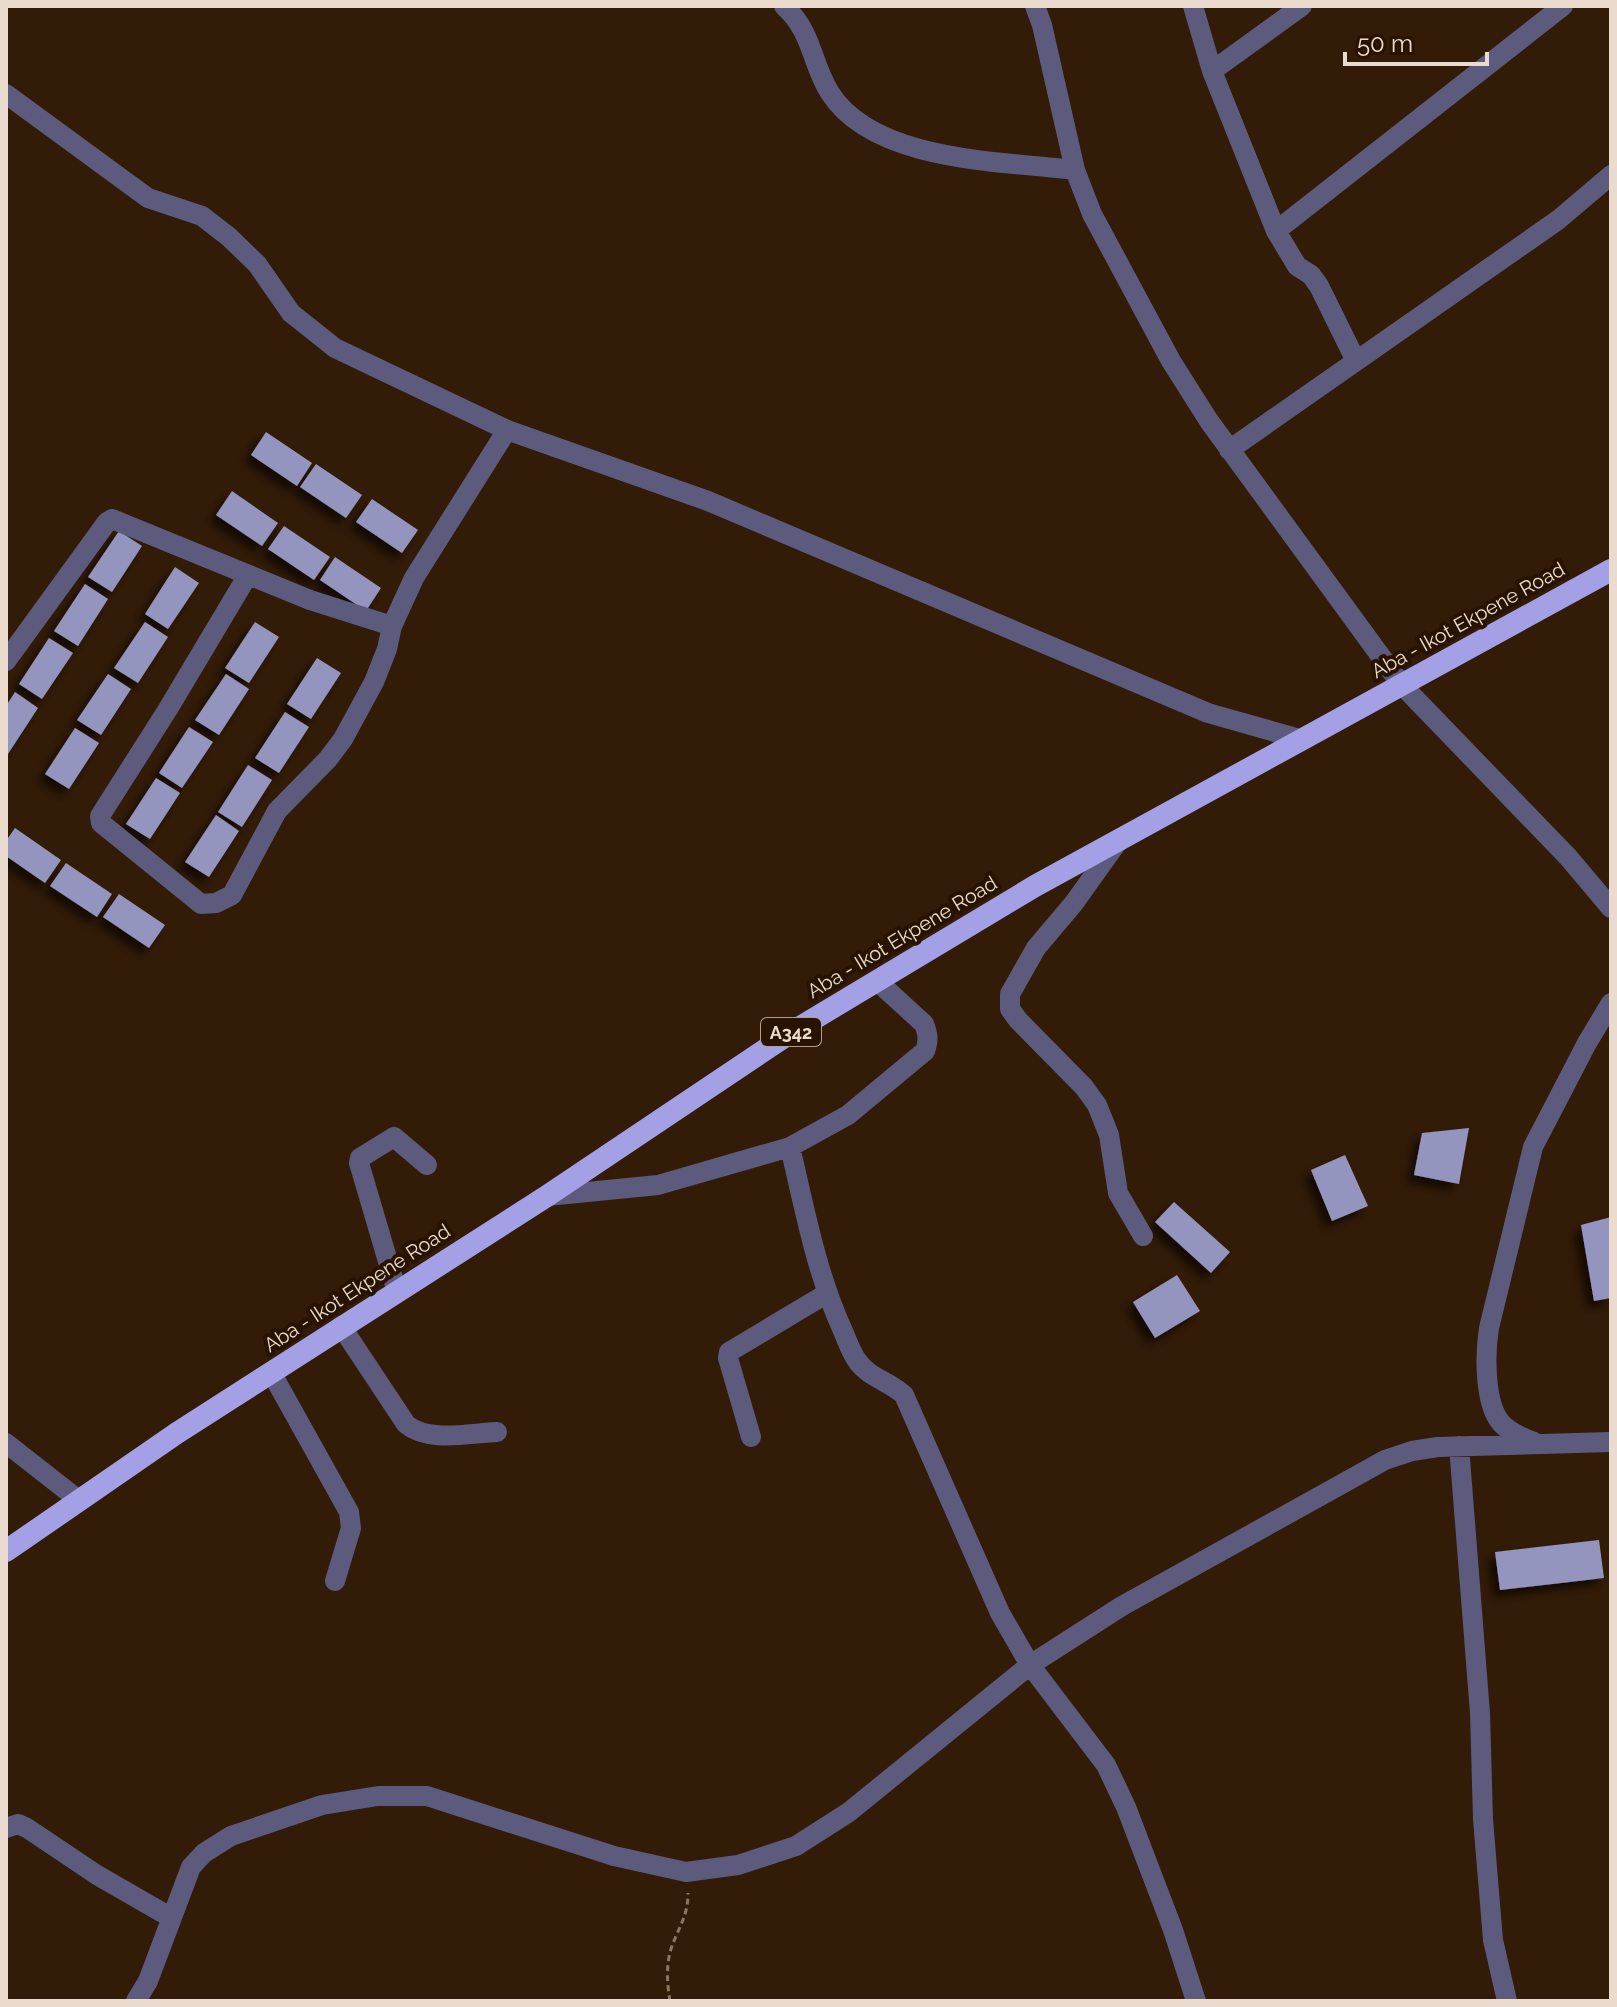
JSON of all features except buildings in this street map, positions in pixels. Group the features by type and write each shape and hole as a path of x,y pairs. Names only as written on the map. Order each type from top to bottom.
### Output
{"highway":[{"name":"Aba - Ikot Ekpene Road","path":"6,1551 271,1372 547,1196 787,1035 1035,886 1611,570"}],"street":[{"path":"784,6 801,23 828,91 850,118 879,135 938,154 1075,170"},
{"path":"1035,6 1075,170 1092,214 1171,361 1229,450 1401,684 1568,857 1611,908"},
{"path":"1193,6 1212,71 1276,231 1297,266 1311,275 1319,286 1356,361"},
{"path":"1212,71 1302,6"},
{"path":"1276,231 1563,6"},
{"path":"6,94 148,198 202,216 257,264 291,313 335,348 507,430 708,501 1208,713 1300,739"},
{"path":"1229,450 1558,220 1611,175"},
{"path":"248,575 100,816 101,823 201,904 216,903 232,895 277,811 328,759 343,739 374,682 392,626 414,578 507,430"},
{"path":"6,661 112,519 310,600 392,626"},
{"path":"1119,840 1074,903 1036,948 1010,994 1010,1009 1084,1087 1097,1105 1109,1135 1118,1193 1143,1236"},
{"path":"547,1196 658,1185 790,1147 848,1115 925,1051 928,1033 924,1024 877,981"},
{"path":"1538,1444 1502,1424 1493,1410 1485,1355 1489,1328 1533,1147 1611,1003"},
{"path":"397,1292 360,1158 394,1137 427,1165"},
{"path":"790,1147 826,1294 856,1360 870,1374 904,1395 1000,1613 1030,1665 1106,1765 1158,1889 1196,2001"},
{"path":"751,1437 728,1358 729,1352 826,1294"},
{"path":"341,1326 406,1424 415,1431 426,1434 497,1432"},
{"path":"271,1372 349,1512 351,1528 335,1581"},
{"path":"1493,1410 1465,1446 1483,1819 1493,1940 1507,2001"},
{"path":"136,2001 148,1981 191,1867 204,1853 231,1836 322,1805 378,1796 427,1796 614,1856 686,1872 738,1865 796,1846 849,1812 1030,1665 1122,1606 1385,1460 1412,1451 1465,1446 1611,1442"},
{"path":"6,1443 80,1501"},
{"path":"6,1828 18,1824 27,1828 97,1875 170,1917"}],"path":[{"path":"670,2001 667,1988 671,1950 685,1919 688,1897 686,1872"}]}
